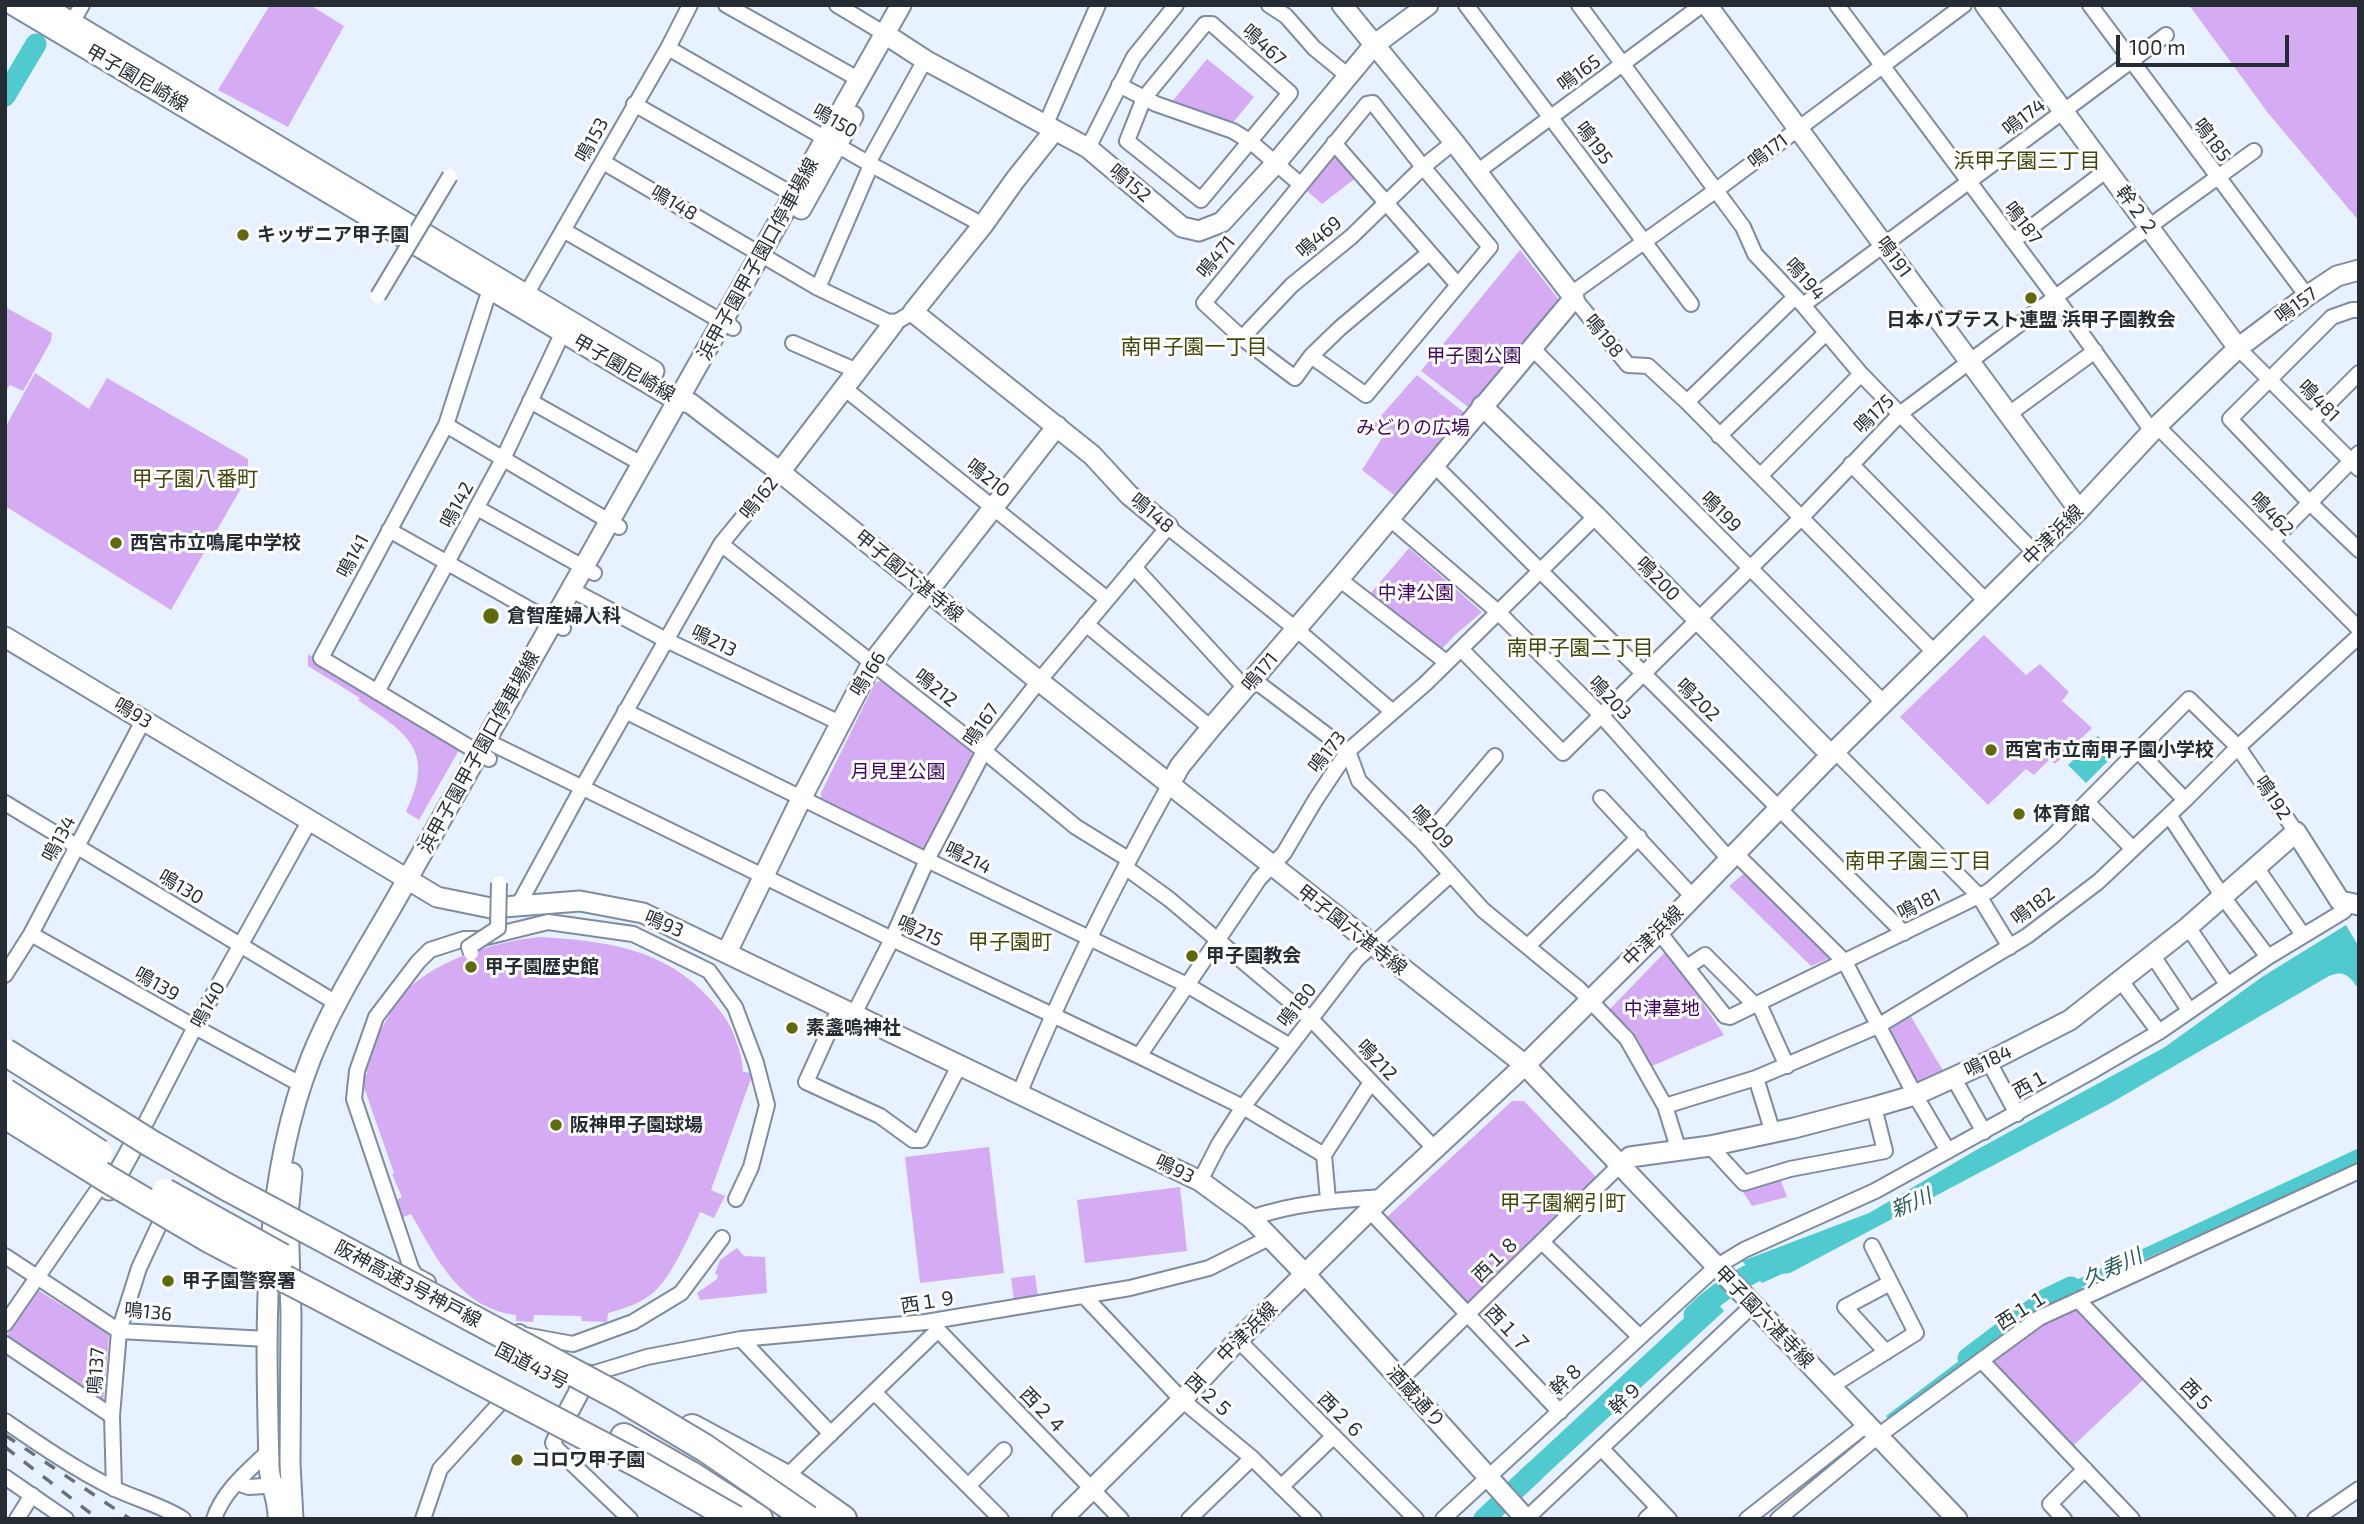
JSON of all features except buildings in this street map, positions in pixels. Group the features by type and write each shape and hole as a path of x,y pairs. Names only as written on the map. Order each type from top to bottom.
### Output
{"highway":[{"path":"5,1046 141,1132 559,1363 667,1414 785,1478 843,1519"},
{"name":"阪神高速3号神戸線","path":"5,1052 150,1143 225,1186 623,1399 705,1448 808,1519"},
{"name":"国道43号","path":"5,1071 288,1241 628,1428 691,1475 759,1519"},
{"name":"国道43号","path":"5,1092 111,1160 285,1259 628,1428 732,1474 801,1519"},
{"path":"5,1115 211,1240 642,1466 735,1519"},
{"path":"5,1126 160,1223 279,1288 558,1431 716,1519"}],"street":[{"name":"甲子園尼崎線","path":"13,5 44,9 68,29 491,290 684,398"},
{"path":"68,29 82,5"},
{"name":"鳴153","path":"527,293 690,5"},
{"path":"726,5 860,80"},
{"name":"鳴152","path":"837,5 925,60 1088,148 1182,227 1199,231 1222,222 1276,163 1374,45 1427,5"},
{"name":"浜甲子園甲子園口停車場線","path":"614,524 642,464 728,325 890,38 901,5"},
{"name":"浜甲子園甲子園口停車場線","path":"766,258 794,195 832,141 860,80 916,5"},
{"path":"1049,128 1098,5"},
{"path":"1088,148 1135,57 1176,5"},
{"path":"1269,5 1286,16 1314,48 1347,75"},
{"name":"鳴198","path":"1342,5 1478,172 1628,365 1648,366 1687,402 1935,653"},
{"name":"鳴195","path":"1466,5 1691,304"},
{"name":"鳴194","path":"1579,5 1743,227 1755,254 1861,374 2035,553"},
{"name":"鳴165","path":"1478,172 1704,5"},
{"name":"鳴191","path":"1704,5 1885,244 2079,510"},
{"name":"鳴187","path":"1837,5 1968,183 2155,428"},
{"name":"鳴171","path":"1019,1094 1052,1014 1088,938 1180,766 1434,466 1572,296 1964,5"},
{"name":"幹２２","path":"1985,5 2238,348"},
{"name":"鳴185","path":"2090,5 2306,296"},
{"name":"鳴467","path":"1144,98 1205,24 1212,24 1290,93 1251,142"},
{"name":"甲子園尼崎線","path":"68,29 527,293 684,398"},
{"name":"鳴174","path":"1687,402 1799,301 1885,244 2166,35"},
{"name":"鳴150","path":"668,48 869,164 984,225"},
{"path":"818,288 869,164 925,60"},
{"path":"1119,85 1144,98 1233,131 1251,142 1300,184"},
{"path":"1144,98 1128,141 1201,200 1251,142"},
{"name":"鳴471","path":"1373,103 1423,167 1490,247 1366,395 1311,356 1295,378 1242,338 1203,303 1367,104 1373,103"},
{"path":"634,104 794,195"},
{"name":"鳴162","path":"519,904 721,544 780,472 893,324 913,312 984,225 1049,128"},
{"path":"1423,167 1454,142"},
{"path":"1334,143 1457,284"},
{"name":"鳴175","path":"1461,649 1563,753 1801,518 1901,413 2254,151"},
{"name":"鳴148","path":"603,162 818,288 893,324"},
{"name":"鳴469","path":"1242,338 1292,285 1351,237 1423,167"},
{"path":"2013,241 2107,170"},
{"path":"378,296 450,176"},
{"path":"563,230 728,325"},
{"path":"1311,356 1429,253"},
{"name":"鳴157","path":"2238,348 2337,276 2359,270"},
{"name":"鳴141","path":"488,753 321,659 446,425 485,301 491,290"},
{"path":"2359,310 2332,317 2230,419 2359,550"},
{"name":"鳴148","path":"913,312 1092,455 1129,495 1296,629 1394,712"},
{"name":"鳴142","path":"377,692 503,459 563,332"},
{"path":"1719,436 1826,332"},
{"path":"793,343 857,371"},
{"name":"鳴199","path":"1532,348 1884,703"},
{"name":"鳴481","path":"2238,348 2356,461 2309,502 2272,541"},
{"name":"中津浜線","path":"1062,1519 1376,1204 1525,1065 1659,932 1833,753 2079,510 2155,428 2238,348"},
{"path":"2008,414 2095,351"},
{"path":"2312,420 2359,373"},
{"path":"1762,475 1861,374"},
{"name":"鳴210","path":"844,388 1107,599"},
{"name":"浜甲子園甲子園口停車場線","path":"278,1519 282,1485 279,1288 286,1141 312,1056 338,1004 488,753 684,398"},
{"name":"甲子園六湛寺線","path":"684,398 1525,1065 1957,1519"},
{"path":"530,401 642,464"},
{"name":"鳴200","path":"1482,406 1833,753"},
{"path":"446,425 614,524"},
{"name":"鳴166","path":"727,952 802,797 872,663 1057,426"},
{"name":"鳴462","path":"2155,428 2359,629"},
{"path":"1851,464 1986,601"},
{"name":"鳴202","path":"1434,466 1905,933"},
{"path":"477,508 589,570"},
{"name":"鳴173","path":"1139,1056 1259,879 1284,853 1348,751 1461,649 1596,516"},
{"name":"鳴203","path":"1389,518 1498,612 1602,716 1732,856 1844,962 1948,1151"},
{"name":"鳴167","path":"960,1065 921,1140 913,1140 880,1116 806,1083 892,939 927,860 984,751 1168,527"},
{"path":"389,530 558,625"},
{"name":"鳴212","path":"721,544 1076,827 1127,863 1219,940 1311,1019 1435,1149"},
{"path":"1134,567 1250,684 1348,751"},
{"path":"1339,579 1446,662"},
{"name":"鳴213","path":"577,593 840,723"},
{"path":"1086,624 1211,728"},
{"name":"鳴182","path":"1665,1106 1756,1078 1878,1026 2010,947 2098,882 2238,747 2359,636"},
{"name":"鳴93","path":"5,637 437,897 491,908 580,901 643,913 1200,1181 1251,1218 1306,1275"},
{"name":"鳴192","path":"2189,699 2238,747 2340,901 2353,904"},
{"name":"鳴181","path":"1687,967 1725,1016 1730,1017 1989,891 2088,803 2189,699"},
{"name":"鳴214","path":"625,711 1187,985 1290,1046"},
{"name":"鳴134","path":"5,975 31,934 144,719"},
{"name":"鳴209","path":"1348,751 1359,781 1422,842 1483,910 1589,999 1627,1039 1665,1106 1679,1151"},
{"path":"2138,751 2185,800"},
{"name":"鳴215","path":"488,753 582,788 1052,1014 1243,1107 1324,1155"},
{"path":"1833,753 1979,895 2010,947"},
{"path":"1422,842 1495,756"},
{"path":"1601,798 1692,896"},
{"name":"鳴130","path":"5,803 338,1004"},
{"path":"2088,803 2133,849"},
{"path":"2169,815 2223,897 2267,957"},
{"name":"鳴140","path":"5,1324 105,1188 141,1132 195,1027 310,821"},
{"name":"鳴184","path":"1619,1166 1630,1157 1710,1146 1874,1107 1915,1095 1989,1062 2070,1020 2188,928 2296,832"},
{"path":"1528,946 1639,838"},
{"path":"2256,867 2303,935"},
{"name":"鳴180","path":"1200,1181 1219,1144 1243,1107 1357,959 1451,874"},
{"name":"浜甲子園甲子園口停車場線","path":"281,1211 322,1063 413,882"},
{"path":"471,953 469,947 498,928 499,883"},
{"name":"西１","path":"1719,1271 1744,1251 1875,1191 2017,1114 2159,1032 2267,957 2353,904"},
{"path":"722,1238 681,1293 633,1322 573,1344 524,1335 415,1275 354,1099 357,1071 376,1017 430,950 464,939 479,939 548,922 633,934 709,971 735,1007 756,1063 767,1105 751,1167 736,1199"},
{"path":"2188,928 2227,984"},
{"path":"1659,932 1687,967 1705,955 1757,1004 1787,1066"},
{"name":"鳴139","path":"31,934 302,1085"},
{"path":"709,971 727,952"},
{"path":"2153,956 2189,1010"},
{"path":"2121,981 2159,1032"},
{"path":"1989,1062 2017,1114"},
{"path":"1953,1077 1984,1132"},
{"path":"1756,1078 1773,1133"},
{"path":"1328,1200 1324,1155 1371,1082"},
{"path":"1710,1146 1744,1183 1790,1169 1885,1151 1874,1107"},
{"name":"西１８","path":"1401,1380 1619,1166"},
{"name":"西１１","path":"1777,1519 1872,1430 1981,1360 2039,1318 2359,1171"},
{"path":"1251,1218 1328,1200 1376,1204"},
{"name":"西１７","path":"1376,1204 1468,1315 1560,1412"},
{"name":"鳴137","path":"114,1489 112,1416 119,1331 139,1268 160,1223"},
{"name":"西１９","path":"588,1375 647,1357 741,1339 939,1325 1130,1288 1209,1269 1269,1238"},
{"path":"1542,1242 1640,1337"},
{"path":"1830,1387 1916,1333 1872,1246"},
{"name":"鳴136","path":"5,1256 119,1331 267,1339"},
{"name":"幹８","path":"1443,1519 1492,1482 1560,1412 1640,1337 1719,1271"},
{"name":"酒蔵通り","path":"1306,1275 1524,1516"},
{"path":"1886,1352 1845,1307 1890,1283"},
{"name":"浜甲子園甲子園口停車場線","path":"279,1288 267,1339 269,1451 293,1519"},
{"name":"西２５","path":"1084,1296 1182,1400 1252,1458 1314,1519"},
{"name":"西５","path":"2078,1300 2288,1519"},
{"name":"幹９","path":"1524,1516 1601,1448 1749,1302"},
{"path":"785,1478 939,1325"},
{"name":"西２４","path":"939,1325 1121,1519"},
{"path":"741,1339 831,1434"},
{"name":"西２６","path":"1238,1340 1416,1519"},
{"path":"5,1343 112,1416"},
{"path":"1981,1360 2132,1519"},
{"path":"588,1375 553,1443 630,1519"},
{"path":"874,1391 1001,1519"},
{"path":"423,1519 440,1469 501,1402"},
{"path":"5,1421 47,1450 114,1489 165,1508 183,1519"},
{"path":"1747,1519 1872,1430"},
{"path":"1281,1487 1334,1436"},
{"path":"1601,1448 1669,1519"},
{"path":"968,1486 1004,1450"},
{"path":"215,1515 237,1483 269,1451"},
{"path":"1189,1519 1252,1458"},
{"path":"2064,1519 2050,1504 2085,1469"},
{"path":"5,1477 66,1519"},
{"path":"237,1483 249,1487 282,1485"},
{"path":"2315,1519 2359,1489"},
{"path":"17,1519 32,1495"},
{"path":"1646,1519 1658,1508"}],"green space":[{"path":"270,5 310,5 344,26 288,127 218,90"},
{"path":"2189,5 2359,5 2359,221 2268,113"},
{"path":"1207,59 1254,97 1231,125 1171,103"},
{"path":"1338,157 1357,177 1322,204 1306,190 1329,159"},
{"name":"甲子園公園","path":"1520,250 1560,301 1472,410 1421,371"},
{"path":"5,307 52,333 51,341 23,391 10,385 5,392"},
{"path":"35,373 89,409 107,378 248,459 248,476 171,610 5,506 5,428"},
{"name":"みどりの広場","path":"1417,375 1466,414 1398,498 1362,470 1382,438 1372,426"},
{"name":"中津公園","path":"1409,548 1482,612 1440,651 1370,594"},
{"path":"1984,635 2026,675 2040,664 2069,692 2062,701 2092,728 2055,764 2050,759 2034,775 2026,769 1988,805 1900,717"},
{"path":"308,654 459,750 419,820 406,812 416,784 418,766 416,753 410,742 401,732 358,700 360,698 308,666"},
{"name":"月見里公園","path":"882,680 971,749 972,757 928,848 922,851 821,801 821,793 875,683"},
{"path":"1746,872 1832,957 1811,966 1729,886"},
{"name":"阪神甲子園球場","path":"540,937 588,941 633,950 674,969 693,983 720,1011 734,1035 743,1072 753,1073 711,1190 725,1196 714,1218 700,1212 680,1255 660,1285 643,1300 608,1313 607,1322 582,1321 581,1316 534,1315 533,1322 516,1321 516,1315 496,1310 465,1292 441,1263 411,1214 399,1219 392,1202 402,1197 360,1076 367,1074 369,1054 396,1003 426,975 444,964 483,949"},
{"name":"中津墓地","path":"1667,950 1724,1035 1652,1066 1634,1033 1609,1010"},
{"path":"1910,1015 1945,1074 1918,1083 1911,1079 1888,1034 1890,1027"},
{"path":"1512,1101 1524,1101 1597,1178 1470,1305 1464,1303 1386,1218"},
{"path":"989,1147 1004,1273 920,1283 905,1157"},
{"path":"1780,1178 1787,1197 1752,1206 1743,1192"},
{"path":"1180,1187 1187,1251 1085,1263 1077,1200"},
{"path":"737,1248 744,1256 765,1257 767,1293 700,1300 697,1293 717,1279 718,1275 715,1274 720,1260"},
{"path":"1035,1275 1038,1296 1014,1300 1011,1278"},
{"path":"36,1289 109,1334 103,1404 6,1337"},
{"path":"2072,1311 2078,1311 2144,1379 2073,1446 1995,1364 1996,1358 2037,1327"}],"water":[{"path":"2098,736 2115,754 2086,783 2068,765"},
{"path":"2346,925 2359,947 2359,990 2353,981 2343,974 2329,976 2109,1104 1790,1273 1762,1283 1742,1261 1869,1213 1978,1149 2165,1047 2262,977"},
{"path":"2359,1148 2359,1163 2049,1302 2044,1295"},
{"path":"1710,1294 1724,1311 1523,1496 1510,1480"},
{"path":"1988,1339 1991,1343 1890,1421 1886,1416"}],"waterway":[{"path":"5,96 36,44"},
{"name":"新川","path":"1694,1315 1733,1284 1778,1261"},
{"name":"久寿川","path":"1968,1358 2046,1299 2071,1287"},
{"name":"新川","path":"1484,1519 1536,1470"}],"railway":[{"path":"5,1435 130,1519"},
{"path":"5,1447 98,1519"}],"place":[{"name":"キッザニア甲子園","path":"243,235"},
{"name":"日本バプテスト連盟 浜甲子園教会","path":"2031,298"},
{"name":"西宮市立鳴尾中学校","path":"116,543"},
{"name":"倉智産婦人科","path":"491,616"},
{"name":"西宮市立南甲子園小学校","path":"1991,750"},
{"name":"体育館","path":"2019,814"},
{"name":"甲子園教会","path":"1192,956"},
{"name":"甲子園歴史館","path":"471,967"},
{"name":"素盞嗚神社","path":"792,1028"},
{"name":"阪神甲子園球場","path":"556,1125"},
{"name":"甲子園警察署","path":"168,1281"},
{"name":"コロワ甲子園","path":"517,1460"}],"district":[{"name":"浜甲子園三丁目","path":"2027,161"},
{"name":"南甲子園一丁目","path":"1194,347"},
{"name":"甲子園八番町","path":"195,479"},
{"name":"南甲子園二丁目","path":"1580,648"},
{"name":"南甲子園三丁目","path":"1918,861"},
{"name":"甲子園町","path":"1010,942"},
{"name":"甲子園網引町","path":"1563,1203"}]}
